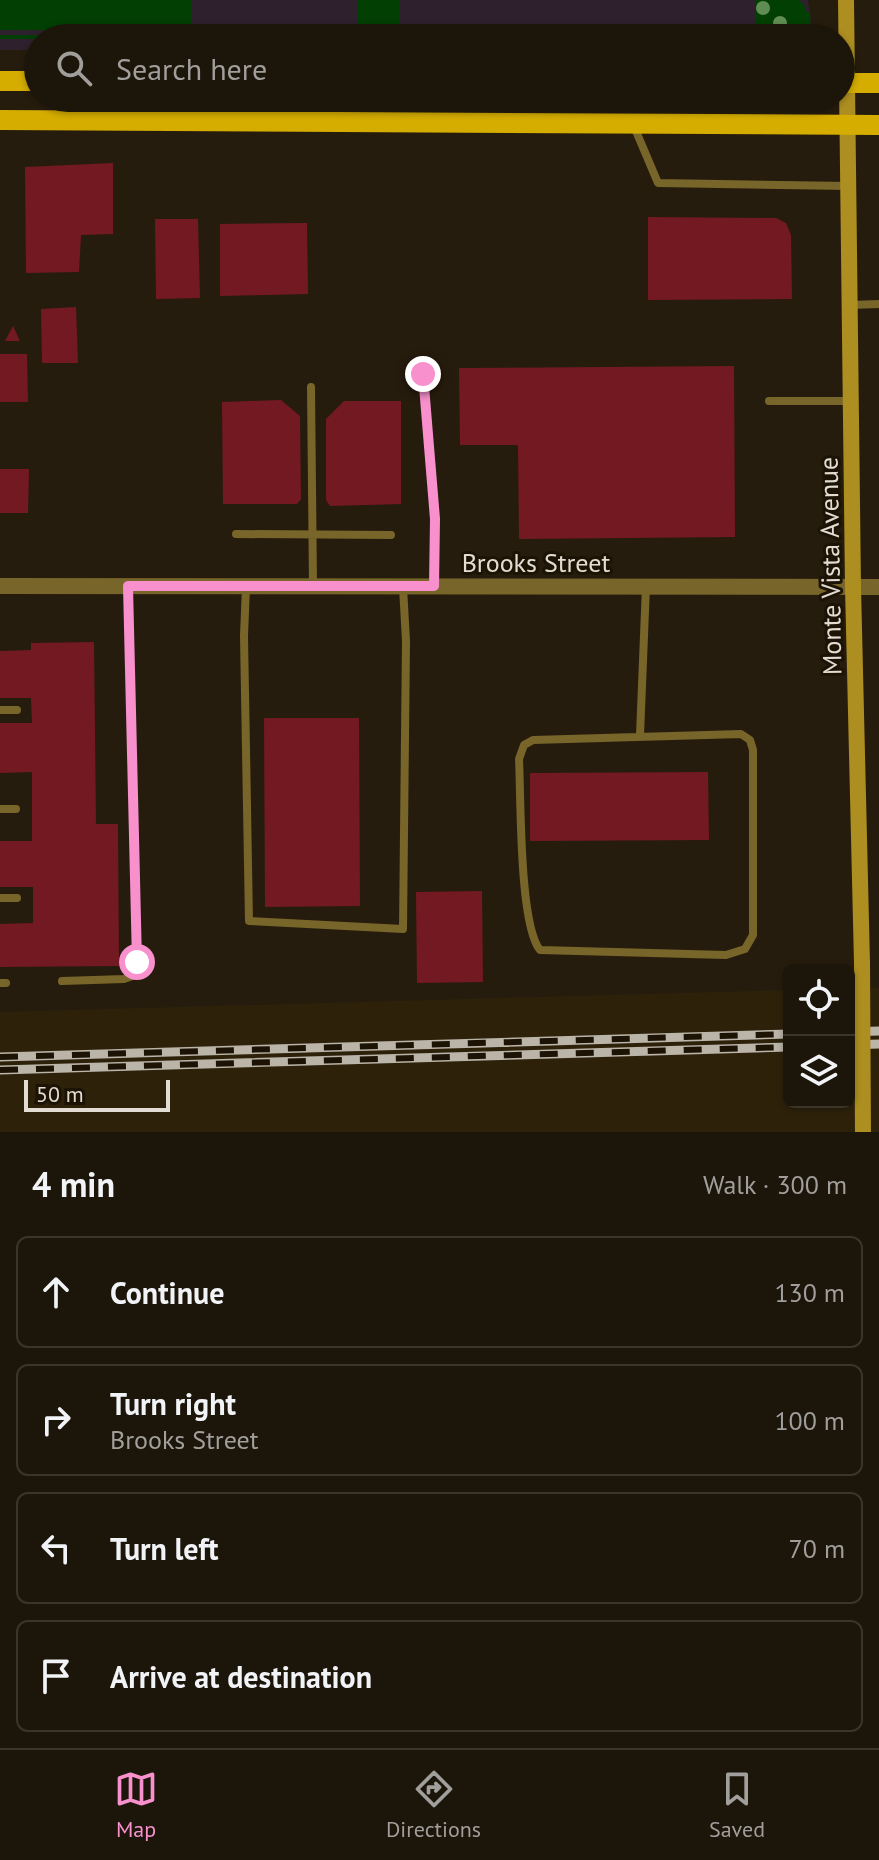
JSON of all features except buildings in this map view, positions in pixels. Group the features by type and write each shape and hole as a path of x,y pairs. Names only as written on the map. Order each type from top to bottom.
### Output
{"main road":[{"name":"Monte Vista Avenue","path":"845,24 846,0"},
{"path":"0,81 24,81"},
{"path":"855,83 879,83"},
{"name":"Monte Vista Avenue","path":"847,112 863,1132"},
{"path":"0,120 879,125"}],"street":[{"name":"Brooks Street","path":"0,586 879,587"}],"lane":[{"path":"632,123 658,183 848,186"},
{"path":"850,305 879,304"},
{"path":"423,374 435,519 434,586"},
{"path":"311,387 313,586"},
{"path":"769,401 851,402"},
{"path":"236,534 391,535"},
{"path":"62,981 124,979 135,975 128,586"},
{"path":"246,586 244,636 249,921 403,929 406,641 403,586"},
{"path":"640,735 646,586"},
{"path":"0,710 17,710"},
{"path":"741,734 750,740 753,750 754,902 753,935 745,949 726,955 540,950 536,945 526,899 521,751 533,740 640,735 741,734"},
{"path":"0,809 16,809"},
{"path":"0,898 17,898"}],"shaded area":[{"path":"0,0 808,0 811,24 24,24 24,50 0,50"},
{"path":"879,988 879,1132 0,1132 0,1012 783,990 783,1108 855,1108 855,989"}],"green space":[{"path":"0,0 191,0 191,24 24,24 24,30 0,30"},
{"path":"357,0 399,0 399,24 357,24"},
{"path":"755,0 799,0 806,12 810,12 810,24 755,24"},
{"path":"0,35 24,35 24,39 0,39"}],"railway":[{"path":"855,1032 879,1031"},
{"path":"0,1057 783,1034"},
{"path":"855,1045 879,1044"},
{"path":"0,1070 783,1047"}],"route":[{"path":"137,962 128,586 434,586 435,519 423,374"}]}
